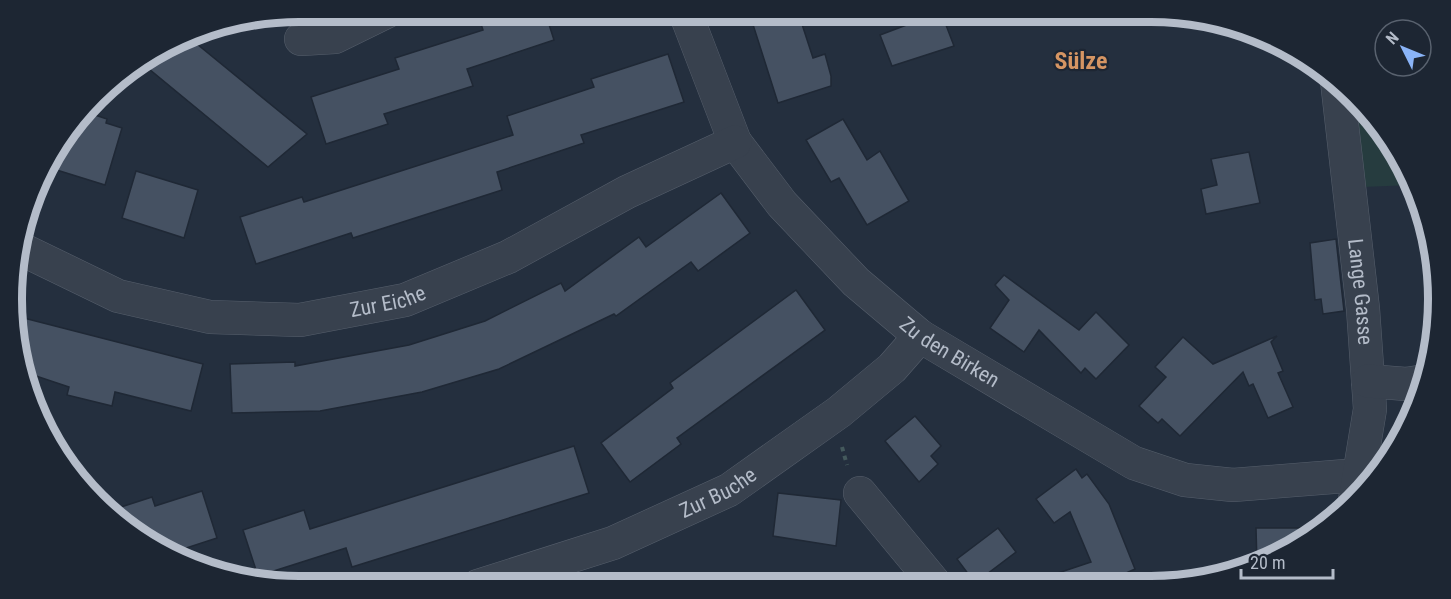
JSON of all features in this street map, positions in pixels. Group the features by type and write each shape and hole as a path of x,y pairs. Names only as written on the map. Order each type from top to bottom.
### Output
{"street":[{"path":"301,39 335,37 366,22"},
{"name":"Zu den Birken","path":"689,22 735,142 782,204 856,282 920,336 1134,463 1185,480 1233,485 1355,487"},
{"name":"Lange Gasse","path":"1338,95 1370,409 1357,485"},
{"name":"Zur Eiche","path":"27,252 118,296 210,316 300,320 405,300 508,257 627,192 735,142"},
{"name":"Zur Buche","path":"509,576 613,543 729,490 839,412 892,368 920,336"},
{"path":"1368,381 1406,384 1416,382"},
{"path":"860,493 929,576"}],"path":[{"path":"839,412 844,460 860,493"}],"green space":[{"path":"1355,112 1382,146 1404,185 1362,187"}],"building":[{"path":"480,22 548,22 554,40 467,69 473,86 384,114 388,124 326,144 311,97 399,69 395,58 483,30"},
{"path":"752,22 801,22 813,58 825,54 831,76 831,86 778,103"},
{"path":"914,22 945,22 954,46 892,66 880,35"},
{"path":"196,43 307,134 268,167 148,68"},
{"path":"668,54 684,102 581,135 584,143 497,172 502,190 353,238 351,233 256,264 240,217 302,197 304,202 513,135 507,116 594,87 591,79"},
{"path":"94,114 107,119 106,123 122,128 105,185 55,170 69,146"},
{"path":"843,119 867,160 880,151 909,201 867,225 839,178 831,182 806,140"},
{"path":"1249,152 1260,203 1206,214 1201,189 1217,185 1211,159"},
{"path":"136,171 198,190 184,238 122,218"},
{"path":"721,193 750,233 698,271 691,262 616,316 614,314 499,369 422,392 320,411 232,413 230,364 295,362 295,366 409,345 485,321 561,283 565,291 639,237 646,247"},
{"path":"1336,239 1344,311 1323,314 1321,299 1315,300 1310,243"},
{"path":"1004,275 1079,330 1096,312 1129,345 1096,379 1085,368 1081,373 1039,330 1024,352 990,328 1009,300 995,285"},
{"path":"796,290 825,330 677,438 681,444 630,482 601,443 673,388 670,383"},
{"path":"23,318 203,364 191,411 115,392 112,406 67,395 69,387 33,375"},
{"path":"1277,336 1271,342 1283,371 1278,373 1293,407 1268,418 1253,384 1249,386 1243,372 1180,436 1162,419 1158,423 1139,406 1166,377 1155,367 1183,337 1213,364"},
{"path":"915,416 941,446 931,456 938,464 919,482 885,441"},
{"path":"574,446 589,493 352,567 346,548 264,574 257,573 243,530 304,510 310,529"},
{"path":"1076,469 1082,478 1087,474 1109,504 1135,569 1120,576 1049,576 1091,562 1070,512 1054,523 1036,499"},
{"path":"202,491 217,538 181,550 146,530 123,513 121,507 152,497 155,506"},
{"path":"778,493 841,500 836,546 773,536"},
{"path":"998,528 1016,552 984,576 970,576 957,559"},
{"path":"1256,528 1308,528 1274,548 1257,556"}],"district":[{"name":"Sülze","path":"1081,61"}]}
